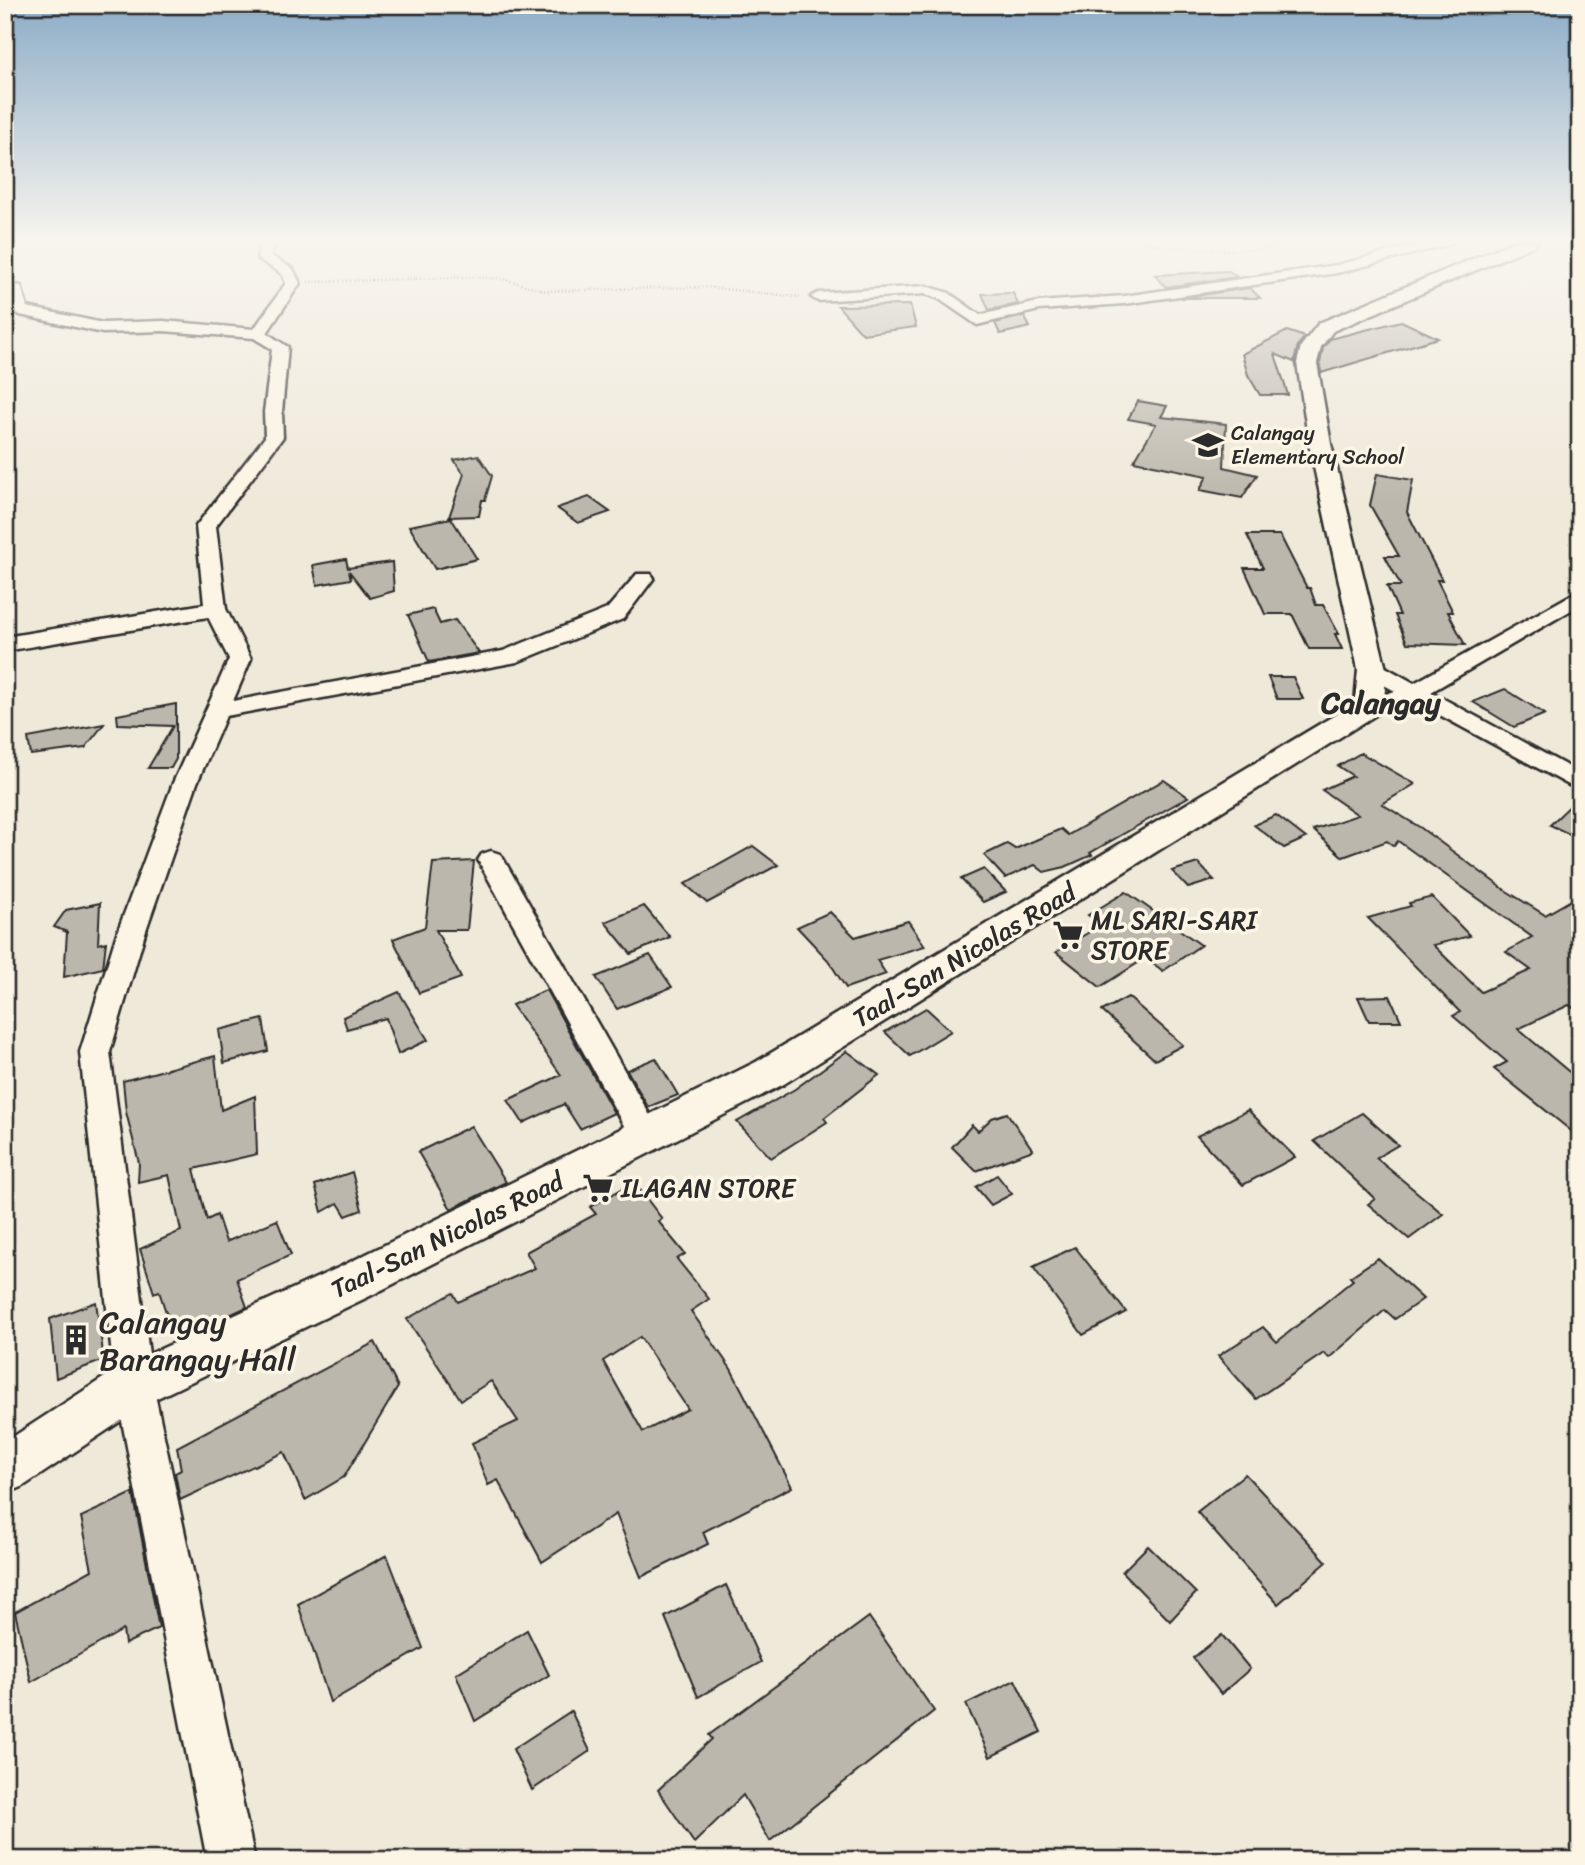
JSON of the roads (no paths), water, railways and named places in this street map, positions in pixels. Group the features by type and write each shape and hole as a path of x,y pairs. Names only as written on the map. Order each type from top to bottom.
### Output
{"main road":[{"path":"1325,328 1311,346 1307,363 1320,444 1371,669 1369,707"},
{"name":"Taal-San Nicolas Road","path":"5,1470 134,1385 354,1282 770,1073 1369,707"}],"street":[{"path":"187,328 258,334 280,347 272,412 274,436 206,526 215,609 240,659 185,782 131,933 95,1052 134,1385 231,1860"},
{"path":"258,334 262,328"},
{"path":"217,710 509,657 615,614 644,578"},
{"path":"1369,707 1412,693 1580,596"},
{"path":"5,644 215,609"},
{"path":"1371,669 1580,783"},
{"path":"491,860 645,1135"}],"place":[{"name":"Calangay Elementary School","path":"1208,445"},
{"name":"ML SARI-SARI STORE","path":"1068,935"},
{"name":"ILAGAN STORE","path":"598,1188"},
{"name":"Calangay Barangay Hall","path":"76,1340"}],"district":[{"name":"Calangay","path":"1381,703"}]}
